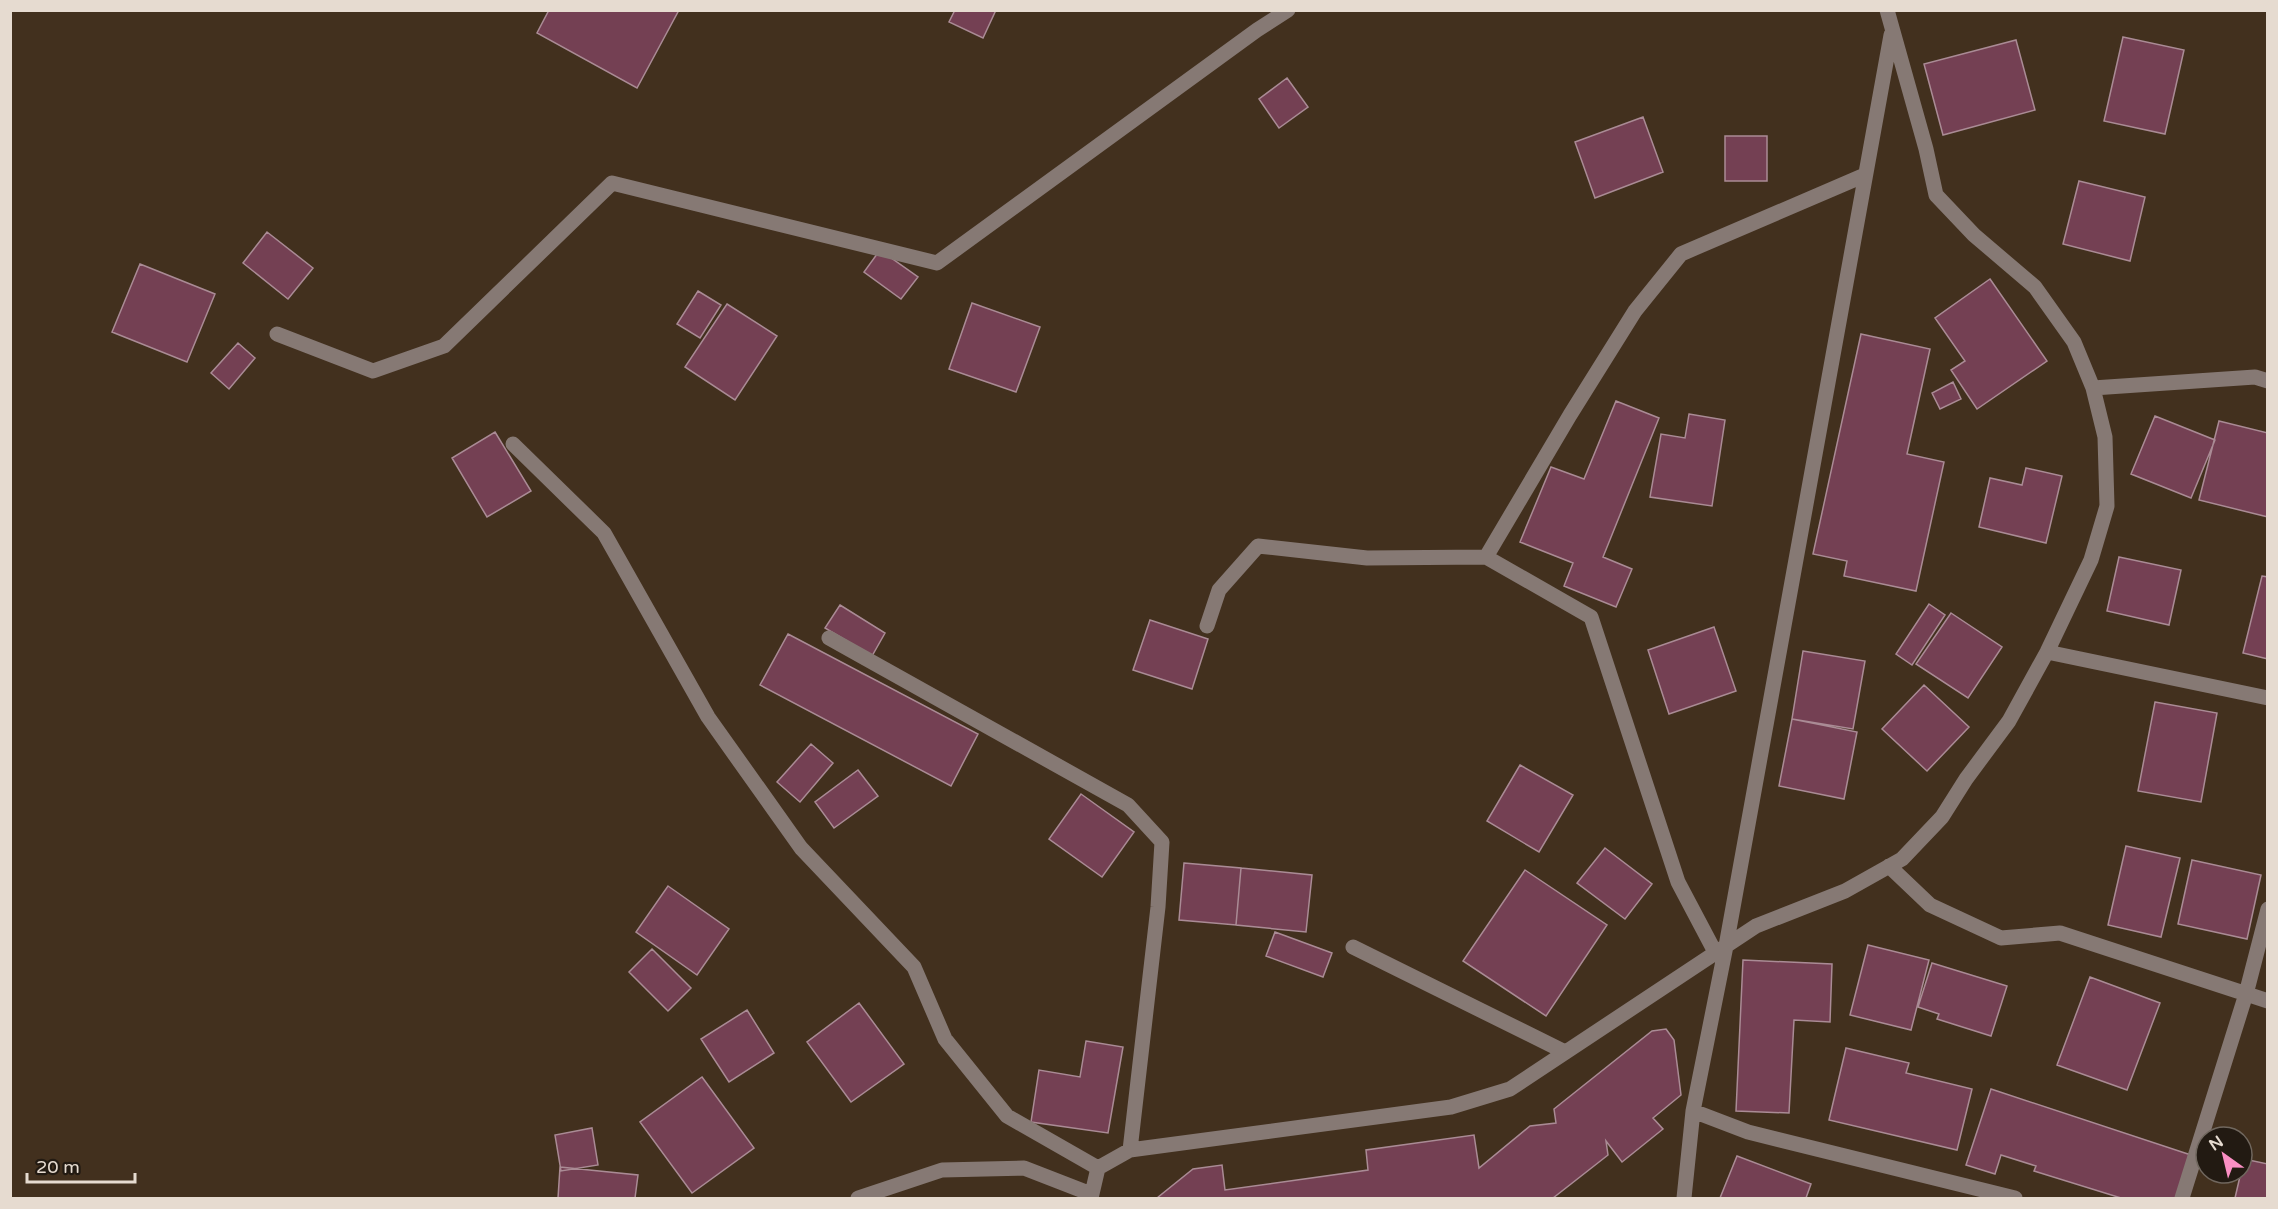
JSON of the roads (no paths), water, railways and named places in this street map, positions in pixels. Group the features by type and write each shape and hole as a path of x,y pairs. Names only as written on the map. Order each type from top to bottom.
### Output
{"street":[{"path":"277,334 373,371 444,346 612,183 937,263 1257,30 1288,10"},
{"path":"858,1198 942,1170 1024,1168 1091,1196 1098,1168 1130,1150 1451,1107 1510,1089 1756,926 1845,891 1902,859 1942,816 2009,721 2047,652 2091,560 2107,506 2105,436 2093,388 2074,342 2035,287 1974,235 1935,195 1926,149 1891,33 1887,10"},
{"path":"1684,1198 1693,1111 1721,949 1891,33"},
{"path":"1486,557 1635,311 1681,254 1865,175"},
{"path":"2093,388 2255,377 2268,381"},
{"path":"513,444 603,533 708,717 801,848 914,967 945,1039 1007,1116 1098,1168"},
{"path":"1207,626 1219,590 1258,546 1367,558 1486,557 1591,618 1678,882 1721,949"},
{"path":"829,638 1128,805 1162,842 1158,907 1130,1150"},
{"path":"2047,652 2268,698"},
{"path":"1889,866 1930,904 2001,938 2060,933 2268,1001"},
{"path":"2182,1198 2246,994 2268,909"},
{"path":"1353,947 1565,1052"},
{"path":"1693,1111 1748,1132 2015,1198"}]}
